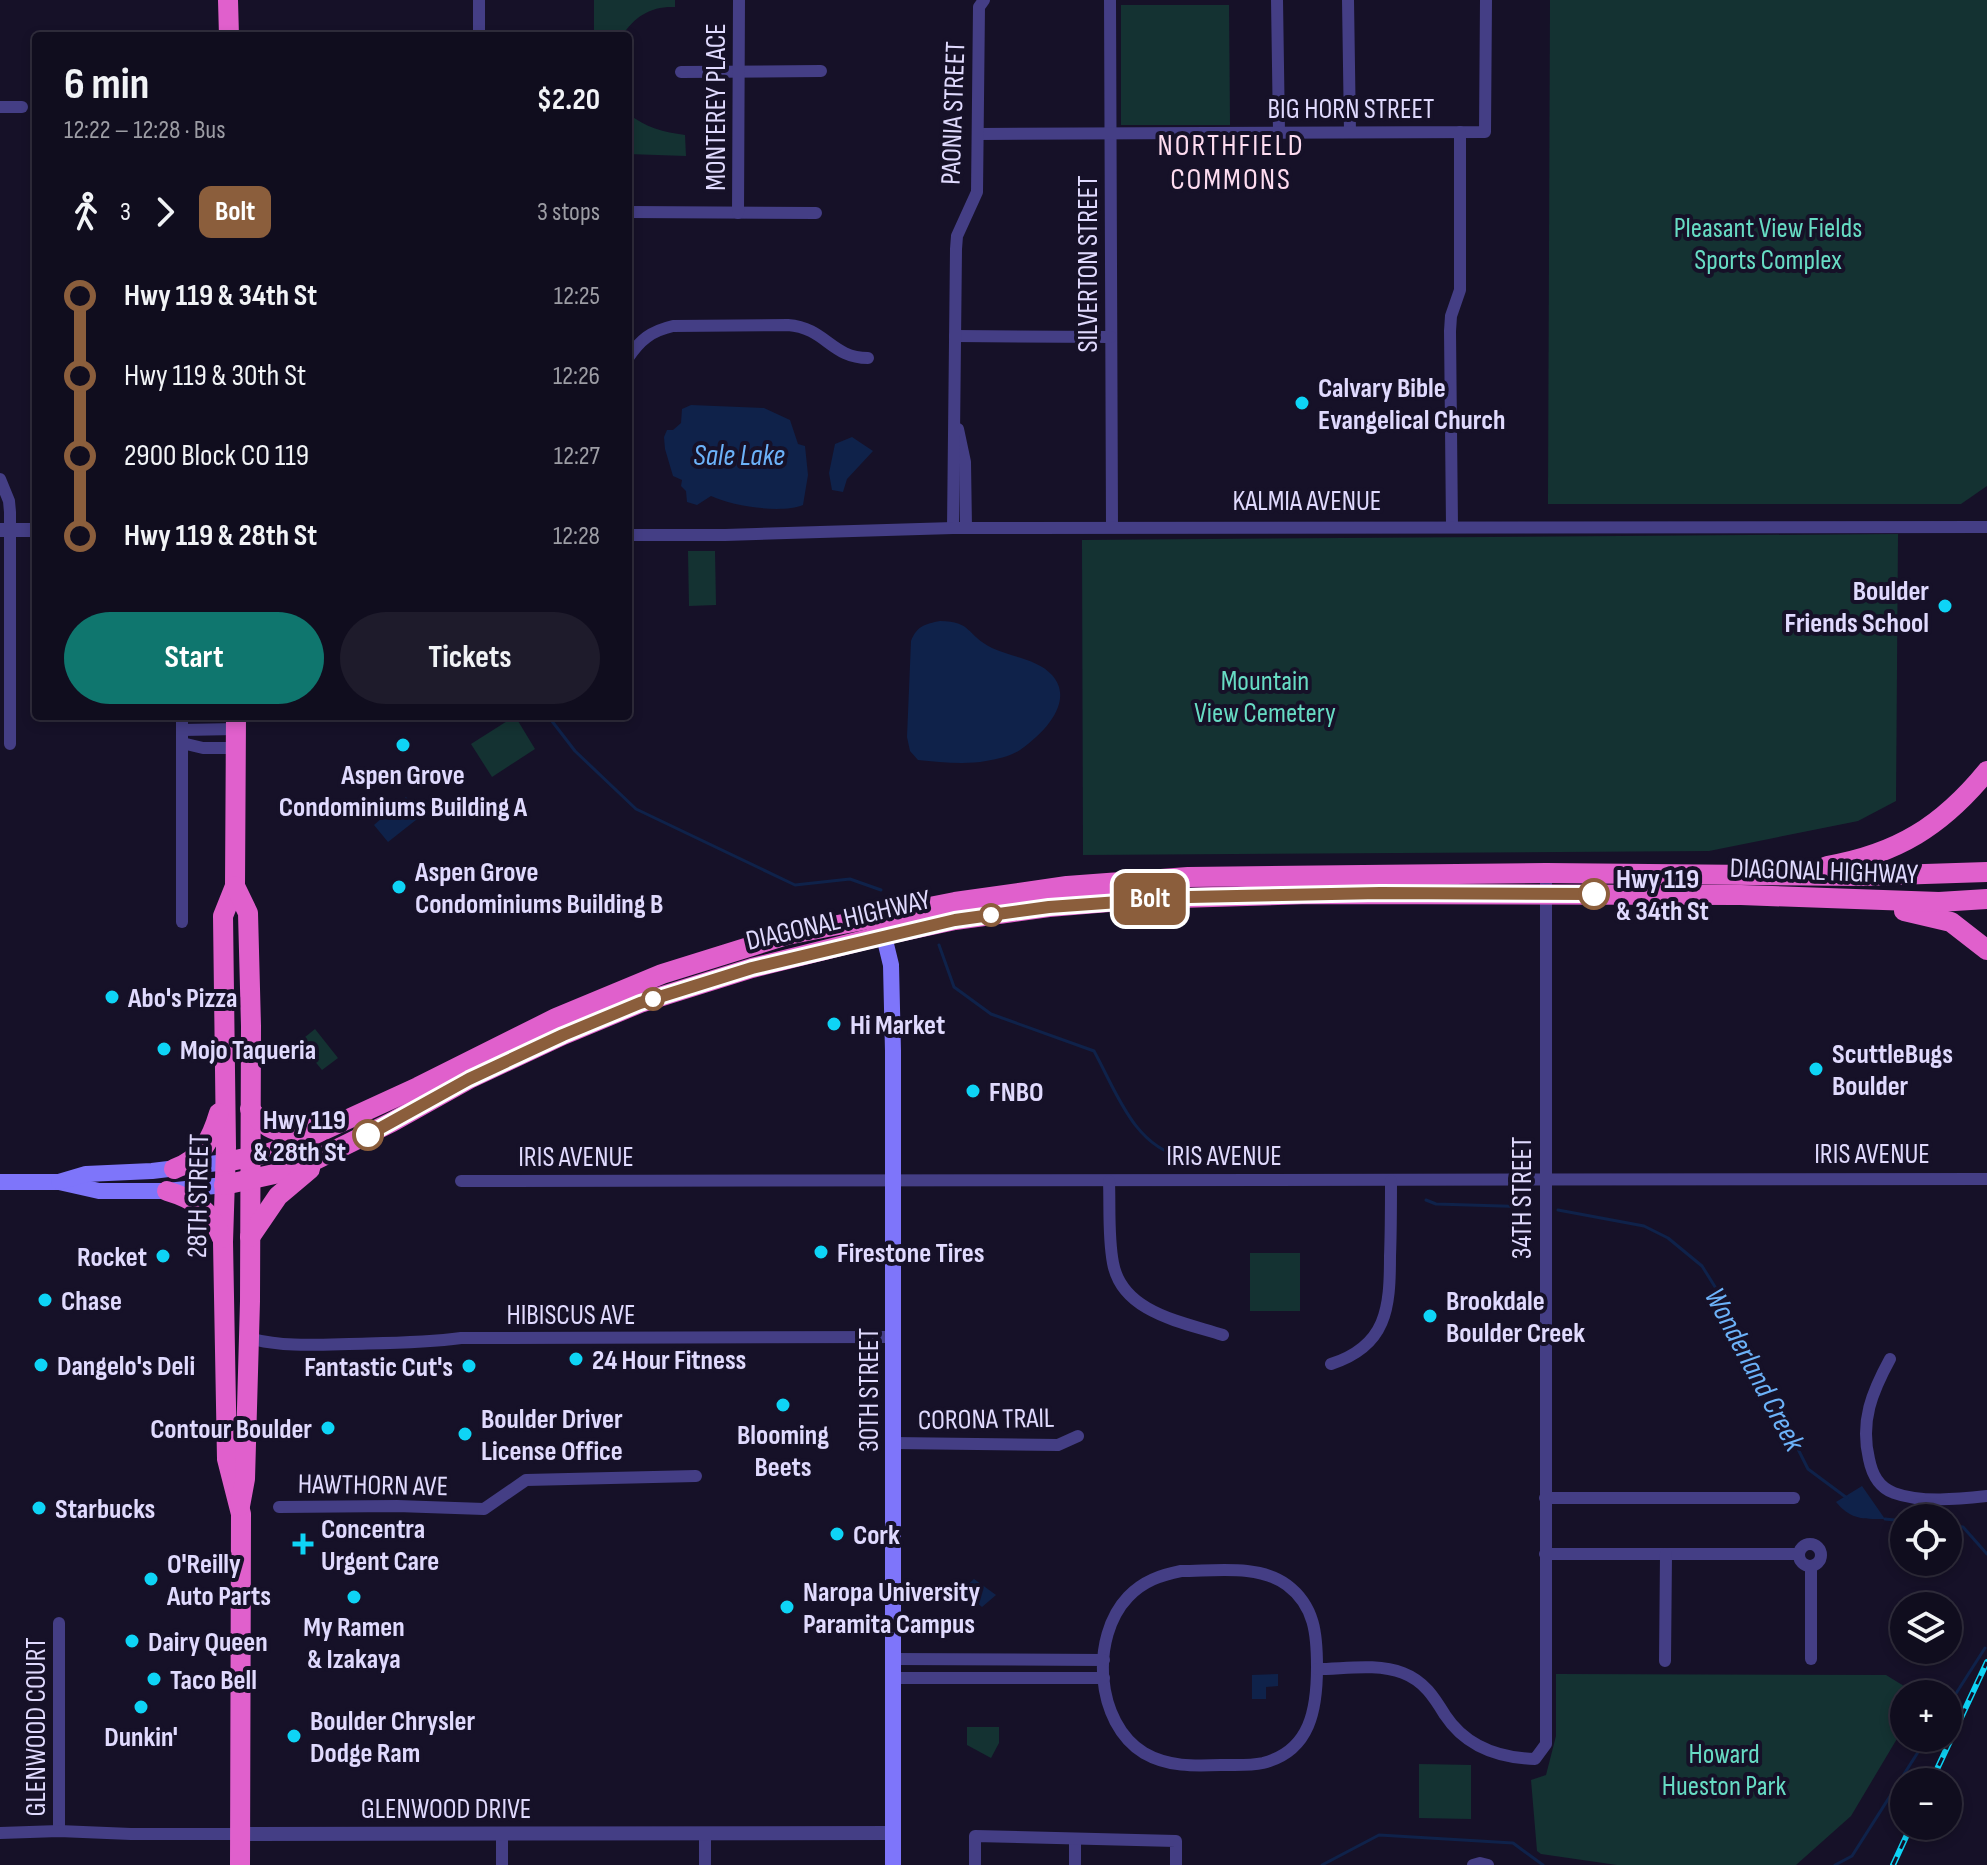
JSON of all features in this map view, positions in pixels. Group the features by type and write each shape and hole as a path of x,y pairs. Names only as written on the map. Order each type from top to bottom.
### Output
{"highway":[{"path":"228,0 229,32"},
{"name":"28TH STREET","path":"236,731 235,886 223,916 226,1162 223,1242 227,1459 240,1508"},
{"path":"1783,874 1857,861 1914,838 1956,805 1987,771"},
{"name":"DIAGONAL HIGHWAY","path":"1189,887 1546,873 1863,876 1987,872"},
{"name":"DIAGONAL HIGHWAY","path":"224,1185 297,1169 469,1079 640,1003 882,925 1010,893 1124,880 1189,887 1749,895 1867,901 1987,899"},
{"name":"28TH STREET","path":"235,886 248,913 250,1109 249,1338 245,1479 240,1508 240,1865"},
{"path":"1749,895 1778,903 1868,907 1926,914 1951,922 1987,950"},
{"name":"DIAGONAL HIGHWAY","path":"226,1162 298,1142 418,1087 556,1018 639,983 787,935 882,925"},
{"path":"174,1169 194,1159 209,1141 225,1090"},
{"path":"250,1109 262,1125 286,1132 302,1131 375,1105"},
{"path":"250,1237 278,1196 322,1158"},
{"path":"167,1191 188,1197 202,1206 214,1220 223,1242"}],"main road":[{"name":"30TH STREET","path":"882,925 891,965 894,1182 893,1865"},
{"path":"59,1182 86,1174 174,1169 226,1162"},
{"path":"0,1182 59,1182 99,1191 167,1191 224,1185"}],"street":[{"path":"479,0 479,32"},
{"name":"MONTEREY PLACE","path":"738,213 739,0"},
{"name":"PAONIA STREET","path":"959,528 955,418 956,249 957,236 977,192 979,7 984,0"},
{"name":"SILVERTON STREET","path":"1110,0 1112,527"},
{"path":"1277,0 1279,132"},
{"path":"1348,0 1350,132"},
{"name":"BIG HORN STREET","path":"978,134 1485,132 1486,0"},
{"path":"681,72 821,71"},
{"path":"0,107 22,107"},
{"path":"1452,526 1450,331 1451,316 1460,290 1460,132"},
{"path":"632,212 816,213"},
{"path":"632,352 642,338 673,326 788,325 802,326 818,333 847,356 868,358"},
{"path":"955,336 1111,337"},
{"path":"0,479 9,501 5,530 10,744"},
{"name":"KALMIA AVENUE","path":"632,535 1112,527 1987,527"},
{"path":"5,530 32,530"},
{"path":"182,720 182,922"},
{"path":"182,737 203,748 236,731"},
{"path":"182,737 236,731"},
{"name":"34TH STREET","path":"1317,1669 1386,1668 1402,1672 1429,1690 1458,1731 1477,1746 1494,1754 1535,1759 1546,1744 1546,873"},
{"name":"IRIS AVENUE","path":"461,1181 1987,1179"},
{"path":"1109,1181 1112,1260 1115,1273 1128,1293 1156,1313 1223,1335"},
{"path":"1331,1364 1353,1355 1371,1341 1387,1311 1390,1293 1391,1181"},
{"name":"HIBISCUS AVE","path":"249,1338 267,1343 313,1345 436,1342 461,1338 894,1337"},
{"path":"1890,1359 1874,1387 1865,1419 1867,1477 1896,1493 1927,1498 1987,1496"},
{"name":"CORONA TRAIL","path":"893,1443 1058,1445 1078,1436"},
{"name":"HAWTHORN AVE","path":"279,1507 484,1509 526,1480 696,1476"},
{"path":"1545,1498 1794,1498"},
{"path":"1799,1554 1807,1544 1818,1547 1820,1561 1811,1566"},
{"path":"1545,1554 1799,1554"},
{"path":"1665,1661 1666,1554"},
{"path":"1799,1554 1801,1562 1811,1566"},
{"path":"1811,1566 1811,1659"},
{"path":"1181,1571 1252,1572 1273,1577 1299,1596 1311,1614 1317,1634 1317,1669 1315,1709 1308,1729 1282,1755 1251,1765 1185,1765 1163,1762 1143,1752 1120,1729 1109,1707 1104,1660 1114,1617 1126,1598 1145,1583 1181,1571"},
{"name":"GLENWOOD COURT","path":"59,1623 59,1831"},
{"path":"893,1659 1104,1660"},
{"path":"893,1678 1104,1678"},
{"name":"GLENWOOD DRIVE","path":"0,1833 893,1833"},
{"path":"705,1833 705,1865"},
{"path":"502,1834 502,1865"},
{"path":"975,1865 975,1836 1176,1841 1176,1865"},
{"path":"1075,1839 1075,1865"},
{"path":"1473,1865 1488,1865"}],"green space":[{"path":"594,0 675,0 675,7 658,8 644,14 625,32 594,32"},
{"name":"Pleasant View Fields Sports Complex","path":"1550,0 1987,0 1987,486 1961,504 1548,504"},
{"path":"1121,5 1229,5 1230,125 1121,125"},
{"path":"632,116 655,128 685,135 686,156 632,154"},
{"name":"Mountain View Cemetery","path":"1898,534 1896,801 1858,821 1709,851 1083,855 1082,540"},
{"path":"688,551 715,551 716,605 689,606"},
{"path":"509,720 517,720 535,749 492,777 471,744"},
{"path":"315,1029 338,1058 322,1070 299,1042"},
{"path":"1250,1253 1300,1253 1300,1311 1250,1311"},
{"name":"Howard Hueston Park","path":"1556,1674 1886,1675 1894,1680 1890,1680 1890,1751 1851,1816 1796,1865 1617,1865 1541,1854 1537,1851 1531,1780 1546,1775 1556,1736"},
{"path":"967,1727 999,1727 999,1743 991,1758 967,1745"},
{"path":"1419,1764 1471,1765 1471,1819 1419,1818"}],"water":[{"name":"Sale Lake","path":"691,405 764,408 790,420 798,444 805,446 808,475 803,505 782,509 757,508 711,496 697,505 687,502 682,480 673,476 664,437 667,430 673,430 681,423 682,409"},
{"path":"852,437 873,451 847,479 843,492 832,490 829,473 835,444"},
{"path":"940,621 958,623 992,648 1032,662 1052,675 1058,685 1058,707 1046,727 1020,750 995,759 961,763 918,760 910,751 907,737 911,641 922,626"},
{"path":"406,797 421,816 388,842 374,825"},
{"path":"1862,1486 1885,1519 1858,1517 1836,1502"},
{"path":"974,1579 996,1595 982,1607 962,1590"},
{"path":"1278,1674 1278,1686 1266,1687 1266,1699 1252,1699 1252,1675"}],"waterway":[{"name":"Wonderland Creek","path":"551,720 575,751 636,809 795,885 850,879 881,890"},
{"name":"Wonderland Creek","path":"939,945 954,987 991,1014 1094,1051 1128,1115 1152,1142 1183,1157 1220,1159"},
{"name":"Wonderland Creek","path":"1426,1200 1436,1204 1531,1207"},
{"name":"Wonderland Creek","path":"1558,1210 1644,1226 1668,1238 1702,1266 1722,1298 1808,1469 1847,1498"},
{"name":"Wonderland Creek","path":"1885,1519 1890,1520"},
{"name":"Wonderland Creek","path":"1962,1527 1987,1554"},
{"path":"1962,1684 1985,1648"},
{"path":"1835,1865 1852,1856 1918,1752"},
{"path":"1322,1865 1379,1835 1513,1843 1543,1865"}],"railway":[{"path":"1938,1768 1987,1662"},
{"path":"1893,1865 1905,1840"}],"bus line":[{"name":"Bolt","path":"368,1135 469,1079 640,1003 752,968 955,920 1049,907 1189,897 1380,893 1594,894"}],"place":[{"name":"Calvary Bible Evangelical Church","path":"1302,403"},
{"name":"Boulder Friends School","path":"1945,606"},
{"name":"Aspen Grove Condominiums Building A","path":"403,745"},
{"name":"Aspen Grove Condominiums Building B","path":"399,887"},
{"name":"Hwy 119 & 34th St","path":"1594,894"},
{"name":"Abo's Pizza","path":"112,997"},
{"name":"Hi Market","path":"834,1024"},
{"name":"Mojo Taqueria","path":"164,1049"},
{"name":"ScuttleBugs Boulder","path":"1816,1069"},
{"name":"FNBO","path":"973,1091"},
{"name":"Hwy 119 & 28th St","path":"368,1135"},
{"name":"Firestone Tires","path":"821,1252"},
{"name":"Rocket","path":"163,1256"},
{"name":"Chase","path":"45,1300"},
{"name":"Brookdale Boulder Creek","path":"1430,1316"},
{"name":"24 Hour Fitness","path":"576,1359"},
{"name":"Dangelo's Deli","path":"41,1365"},
{"name":"Fantastic Cut's","path":"469,1366"},
{"name":"Blooming Beets","path":"783,1405"},
{"name":"Contour Boulder","path":"328,1428"},
{"name":"Boulder Driver License Office","path":"465,1434"},
{"name":"Starbucks","path":"39,1508"},
{"name":"Cork","path":"837,1534"},
{"name":"Concentra Urgent Care","path":"303,1544"},
{"name":"O'Reilly Auto Parts","path":"151,1579"},
{"name":"My Ramen & Izakaya","path":"354,1597"},
{"name":"Naropa University Paramita Campus","path":"787,1607"},
{"name":"Dairy Queen","path":"132,1641"},
{"name":"Taco Bell","path":"154,1679"},
{"name":"Dunkin'","path":"141,1707"},
{"name":"Boulder Chrysler Dodge Ram","path":"294,1736"}],"district":[{"name":"NORTHFIELD COMMONS","path":"1231,162"}]}
